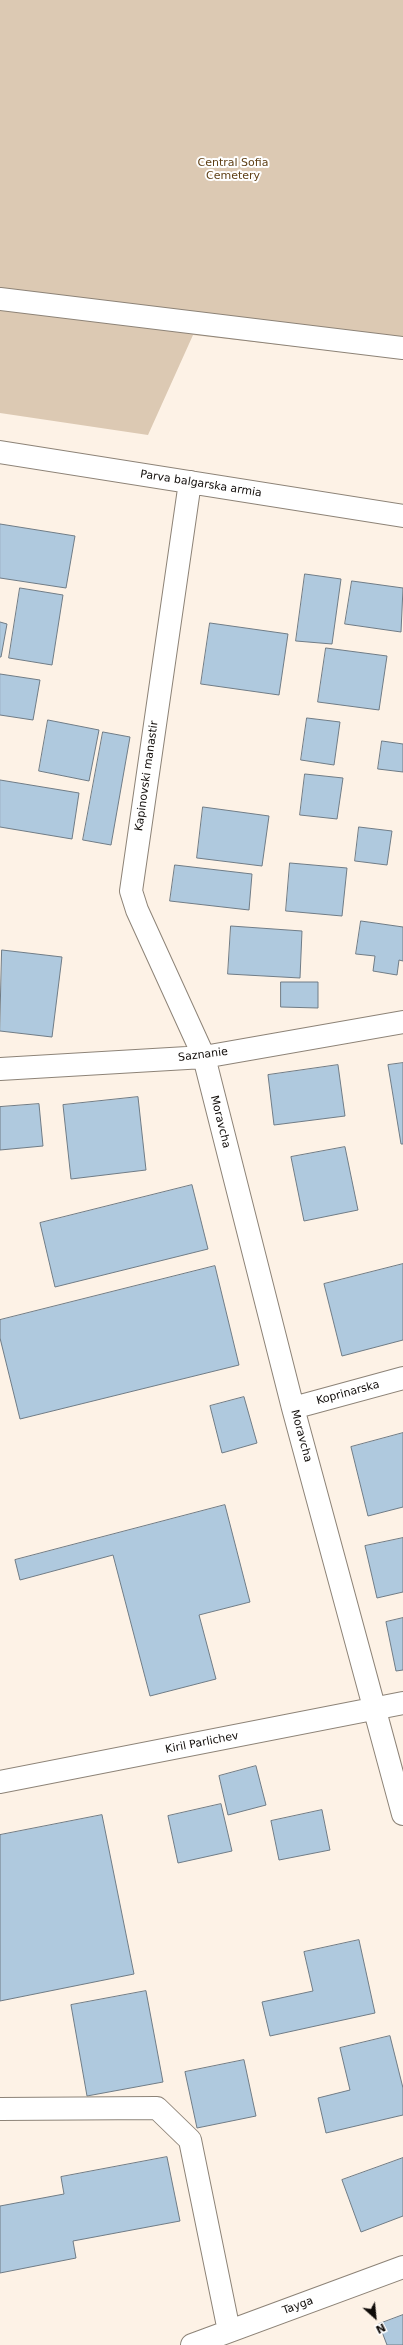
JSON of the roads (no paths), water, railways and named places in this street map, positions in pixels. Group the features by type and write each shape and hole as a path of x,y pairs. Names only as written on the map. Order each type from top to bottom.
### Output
{"street":[{"path":"0,299 403,348"},
{"name":"Parva balgarska armia","path":"0,452 403,516"},
{"name":"Kapinovski manastir","path":"190,482 131,891 137,910 204,1057"},
{"name":"Saznanie","path":"0,1069 204,1057 403,1022"},
{"name":"Moravcha","path":"204,1057 293,1408 403,1814"},
{"name":"Koprinarska","path":"293,1408 403,1378"},
{"name":"Kiril Parlichev","path":"0,1782 403,1703"},
{"path":"0,2108 158,2108 190,2140 229,2331"},
{"name":"Tayga","path":"192,2345 403,2267"}],"park label":[{"name":"Central Sofia Cemetery","path":"233,169"}]}
